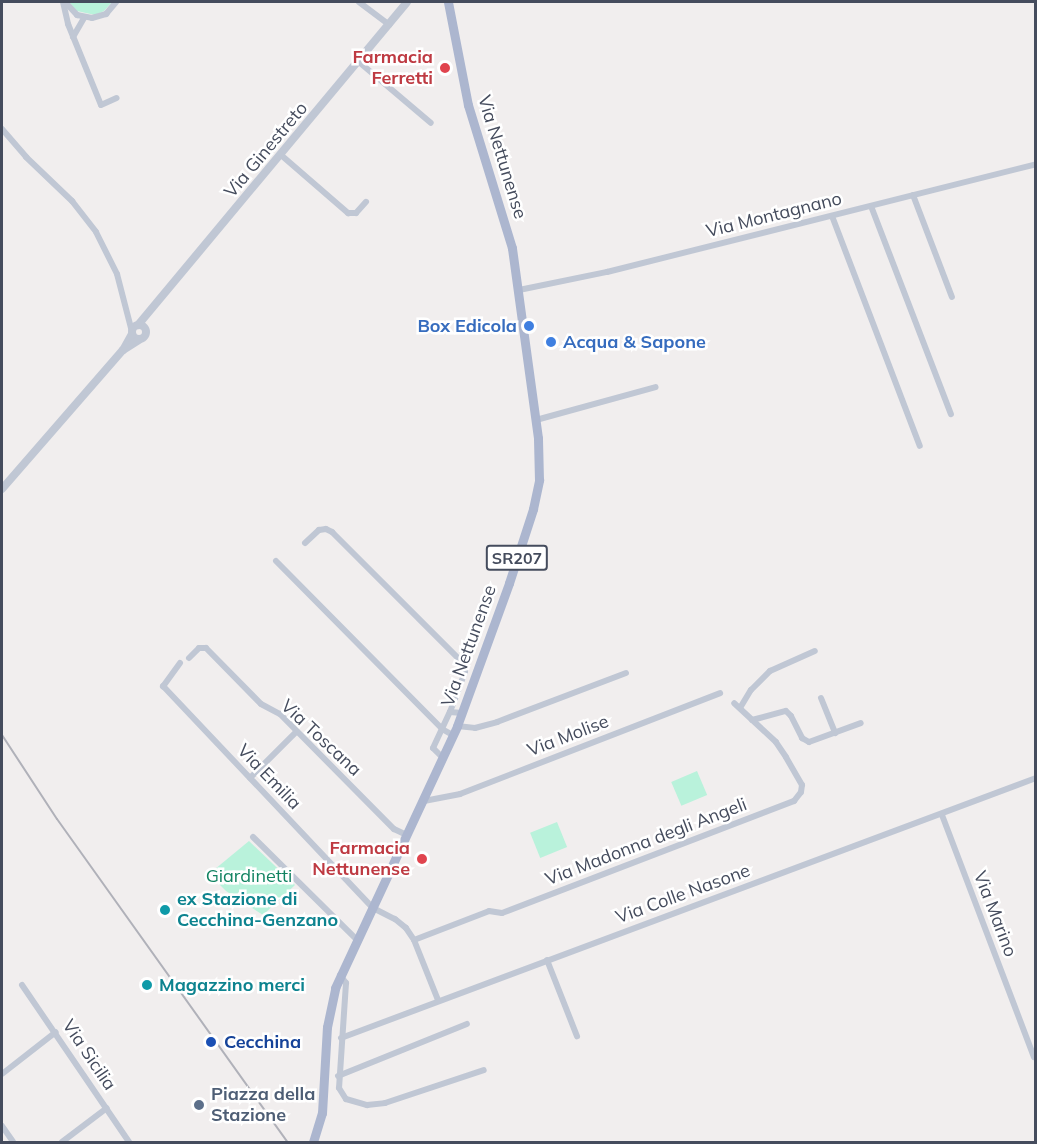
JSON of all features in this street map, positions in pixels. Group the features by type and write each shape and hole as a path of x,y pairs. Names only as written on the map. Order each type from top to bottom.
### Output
{"main road":[{"name":"Via Nettunense","path":"313,1143 321,1119 329,1014 340,975 424,801 455,731 535,504 540,467 519,290 508,231 468,105 448,2"}],"street":[{"path":"64,2 70,10 84,18 105,14 116,2"},
{"path":"64,2 73,38 101,105 117,98"},
{"path":"359,2 389,25"},
{"name":"Via Ginestreto","path":"2,489 123,350 147,316 407,2"},
{"path":"73,38 84,18"},
{"path":"359,62 431,123"},
{"path":"2,129 32,164 68,196 92,226 113,264 128,312 137,332"},
{"path":"281,155 348,213 356,213 366,202"},
{"name":"Via Montagnano","path":"519,290 607,273 1035,164"},
{"path":"913,195 952,297"},
{"path":"871,206 951,414"},
{"path":"832,216 920,446"},
{"path":"536,420 656,387"},
{"path":"305,543 319,530 326,528 332,532 462,662 465,672 433,748 443,758"},
{"path":"276,561 442,729 455,731 497,722 626,673"},
{"name":"Via Toscana","path":"189,658 199,648 206,648 261,704 278,713 297,731 394,829 407,835"},
{"name":"Via Madonna degli Angeli","path":"414,940 489,911 502,914 792,802 801,792 801,783 780,747 737,706 770,671 815,651"},
{"name":"Via Emilia","path":"180,663 163,686 373,908"},
{"name":"Via Molise","path":"424,801 464,792 720,693"},
{"path":"821,698 835,733"},
{"path":"752,720 784,711 790,714 805,741 861,723"},
{"path":"450,712 462,713"},
{"path":"250,778 297,731"},
{"name":"Via Colle Nasone","path":"341,1038 438,1000 942,815 1035,778"},
{"name":"Via Marino","path":"942,815 1034,1057"},
{"path":"253,837 357,940"},
{"path":"373,908 398,921 414,940 438,1000"},
{"path":"547,960 577,1036"},
{"path":"340,975 346,983 338,1076 342,1094 355,1102 385,1103 484,1070"},
{"name":"Via Sicilia","path":"22,985 129,1143"},
{"path":"338,1076 467,1024"},
{"path":"2,1074 56,1032"},
{"path":"62,1143 106,1108"},
{"path":"2,1126 13,1143"}],"green space":[{"path":"69,2 112,2 104,11 95,15 77,11"},
{"path":"697,771 707,795 681,806 671,782"},
{"path":"557,822 567,847 540,858 530,833"},
{"name":"Giardinetti","path":"249,841 295,885 263,915 226,891 209,874"}],"railway":[{"path":"2,735 57,819 287,1142"}],"place":[{"name":"Farmacia Ferretti","path":"445,68"},
{"name":"Box Edicola","path":"529,326"},
{"name":"Acqua & Sapone","path":"551,342"},
{"name":"Farmacia Nettunense","path":"422,859"},
{"name":"ex Stazione di Cecchina-Genzano","path":"165,910"},
{"name":"Magazzino merci","path":"147,985"},
{"name":"Cecchina","path":"211,1042"},
{"name":"Piazza della Stazione","path":"199,1105"}]}
